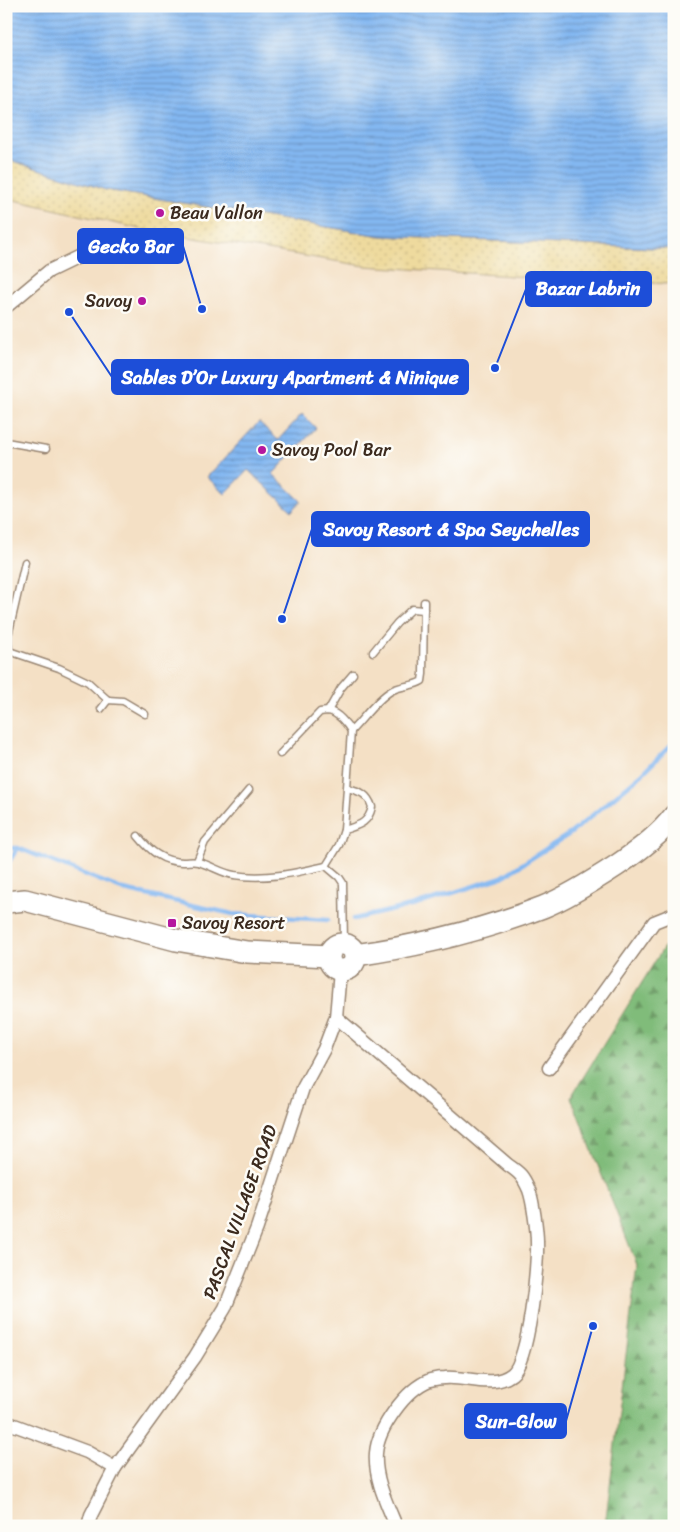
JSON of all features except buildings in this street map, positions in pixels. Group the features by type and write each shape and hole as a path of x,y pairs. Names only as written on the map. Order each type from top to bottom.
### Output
{"main road":[{"path":"6,902 26,900 176,940 247,952 342,956 375,952 468,932 544,906 596,879 633,854 667,825 674,816"}],"street":[{"path":"6,308 50,271 80,256 109,254"},
{"path":"549,1068 654,922 674,914"},
{"name":"PASCAL VILLAGE ROAD","path":"88,1526 91,1515 115,1468 195,1357 226,1308 257,1228 303,1088 324,1049 336,1018 342,956"},
{"path":"336,1018 508,1165 522,1174 530,1192 537,1242 533,1307 521,1356 513,1374 497,1381 448,1378 430,1380 403,1398 382,1433 376,1453 377,1475 396,1526"},
{"path":"6,1422 87,1452 115,1468"}],"lane":[{"path":"6,442 46,449"},
{"path":"25,562 8,636 10,651 59,668 88,682 108,700 123,701 145,714"},
{"path":"351,731 391,691 405,685 418,684 422,681 424,602"},
{"path":"373,652 397,623 412,609 424,610"},
{"path":"328,711 341,688 353,674"},
{"path":"102,709 108,700"},
{"path":"138,836 149,849 162,858 182,862 197,861 234,875 269,877 326,866 339,845 344,830 351,731 343,720 328,711 320,712 280,754"},
{"path":"344,830 368,819 372,807 366,795 347,788"},
{"path":"197,861 206,842 249,790"},
{"path":"326,866 343,883 342,956"}],"green space":[{"path":"674,943 674,1526 605,1526 637,1265 571,1097 664,947"}],"sand":[{"name":"Beau Vallon","path":"6,159 106,190 381,236 674,249 674,284 556,279 365,266 140,229 6,198"}],"water":[{"path":"6,6 674,6 674,249 381,236 106,190 6,159"},
{"path":"302,414 316,428 273,474 301,501 292,511 248,470 225,494 207,477 259,422 278,440"}],"waterway":[{"path":"354,919 415,905 502,877 571,833 642,774 674,742"},
{"path":"6,848 18,848 124,890 233,914 328,920"},
{"path":"6,866 18,848"}],"place":[{"name":"Beau Vallon","path":"160,213"},
{"name":"Savoy","path":"142,301"},
{"name":"Gecko Bar","path":"202,309"},
{"name":"Sables D’Or Luxury Apartment & Ninique","path":"69,312"},
{"name":"Bazar Labrin","path":"495,368"},
{"name":"Savoy Pool Bar","path":"262,450"},
{"name":"Savoy Resort & Spa Seychelles","path":"282,619"},
{"name":"Savoy Resort","path":"172,923"},
{"name":"Sun-Glow","path":"593,1326"}]}
